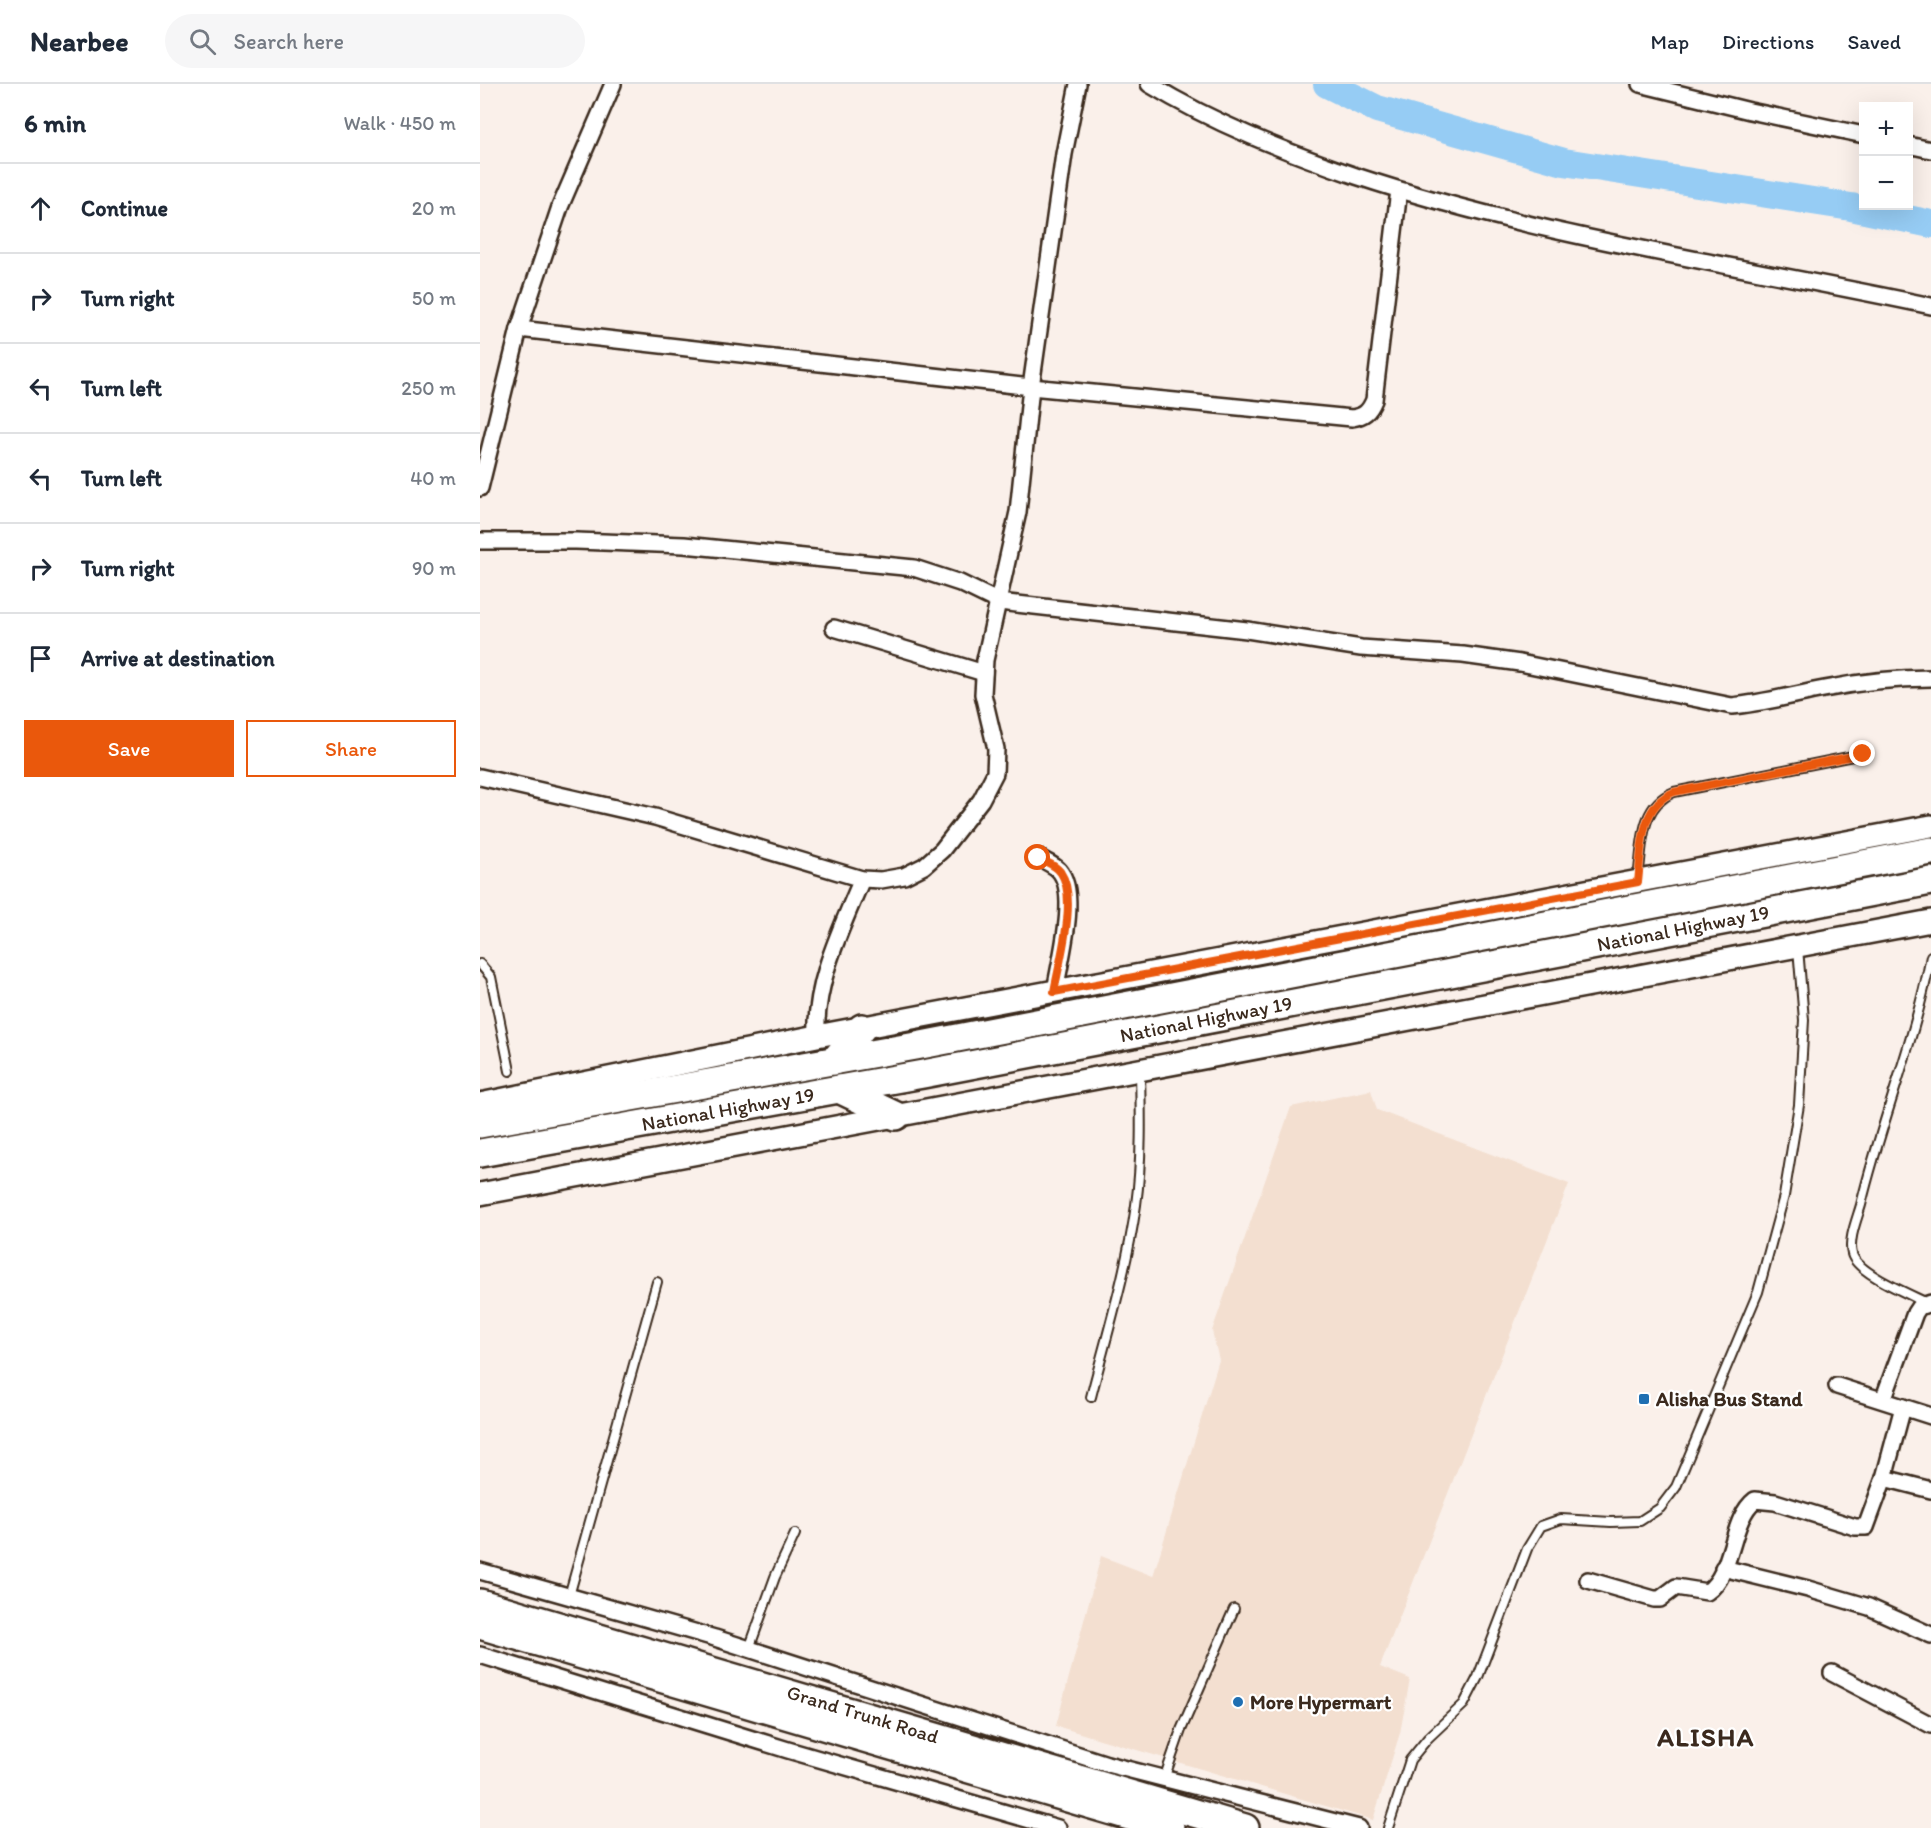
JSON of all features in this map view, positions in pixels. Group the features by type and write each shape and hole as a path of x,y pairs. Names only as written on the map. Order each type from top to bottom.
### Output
{"highway":[{"path":"480,1124 834,1061 1931,851"},
{"name":"National Highway 19","path":"480,1153 839,1089 1931,881"},
{"path":"834,1061 862,1028"},
{"path":"839,1089 896,1116"},
{"name":"Grand Trunk Road","path":"480,1603 1245,1828"},
{"name":"Grand Trunk Road","path":"480,1625 1170,1828"}],"main road":[{"path":"480,1104 817,1036 1931,826"},
{"path":"480,1194 1798,948 1931,921"}],"street":[{"path":"480,488 519,329 560,207 613,84"},
{"path":"480,777 655,817 862,879 881,880 904,876 924,866 942,849 981,800 995,773 997,761 983,694 984,673 1018,512 1031,387 1064,154 1078,84"},
{"path":"1149,84 1222,125 1294,155 1399,190 1575,236 1931,306"},
{"path":"1640,84 1667,88 1859,134"},
{"path":"1913,146 1931,150"},
{"path":"519,329 1031,387 1352,418 1362,417 1370,410 1374,400 1399,190"},
{"path":"480,541 576,541 684,545 915,568 960,583 999,602 1247,630 1362,648 1463,655 1508,661 1732,706 1767,703 1822,689 1884,678 1931,678"},
{"path":"834,628 984,673"},
{"path":"1038,858 1060,871 1067,884 1068,902 1054,992"},
{"path":"817,1036 816,1025 825,980 835,946 862,879"},
{"path":"1883,1400 1915,1313 1919,1307 1929,1303"},
{"path":"1837,1386 1931,1416"},
{"path":"1588,1580 1654,1599 1659,1599 1676,1587 1707,1592 1716,1583 1746,1510 1755,1500 1775,1502 1861,1529 1870,1523 1903,1407"},
{"path":"1884,1478 1931,1490"},
{"path":"1723,1568 1869,1607 1931,1635"},
{"path":"480,1571 749,1649 1107,1764 1260,1801 1359,1828"},
{"path":"480,1655 742,1737 1058,1828"},
{"path":"1832,1673 1931,1725"}],"lane":[{"path":"1638,882 1646,824 1652,807 1660,797 1674,792 1863,754"},
{"path":"1388,1828 1410,1760 1428,1738 1464,1704 1478,1677 1527,1549 1541,1526 1561,1519 1640,1521 1660,1508 1676,1487 1758,1292 1784,1196 1800,1095 1804,1020 1798,948"},
{"path":"1929,1303 1869,1273 1858,1264 1852,1254 1852,1239 1871,1163 1912,1034 1931,956"},
{"path":"480,964 491,977 510,1071"},
{"path":"1091,1397 1125,1264 1136,1205 1141,1148 1140,1070"},
{"path":"569,1596 657,1282"},
{"path":"749,1649 775,1577 795,1534"},
{"path":"1164,1779 1181,1730 1234,1609"}],"shaded area":[{"path":"1371,1090 1377,1110 1569,1184 1380,1667 1410,1679 1400,1733 1373,1820 1056,1726 1101,1556 1153,1576 1219,1360 1212,1331 1291,1107"}],"waterway":[{"path":"1327,84 1377,109 1564,162 1851,207 1931,224"}],"place":[{"name":"Alisha Bus Stand","path":"1644,1399"},
{"name":"More Hypermart","path":"1238,1702"}],"district":[{"name":"ALISHA","path":"1706,1737"}],"route":[{"path":"1038,858 1060,871 1067,884 1068,902 1054,992 1638,882 1646,824 1652,807 1660,797 1674,792 1863,754"}]}
